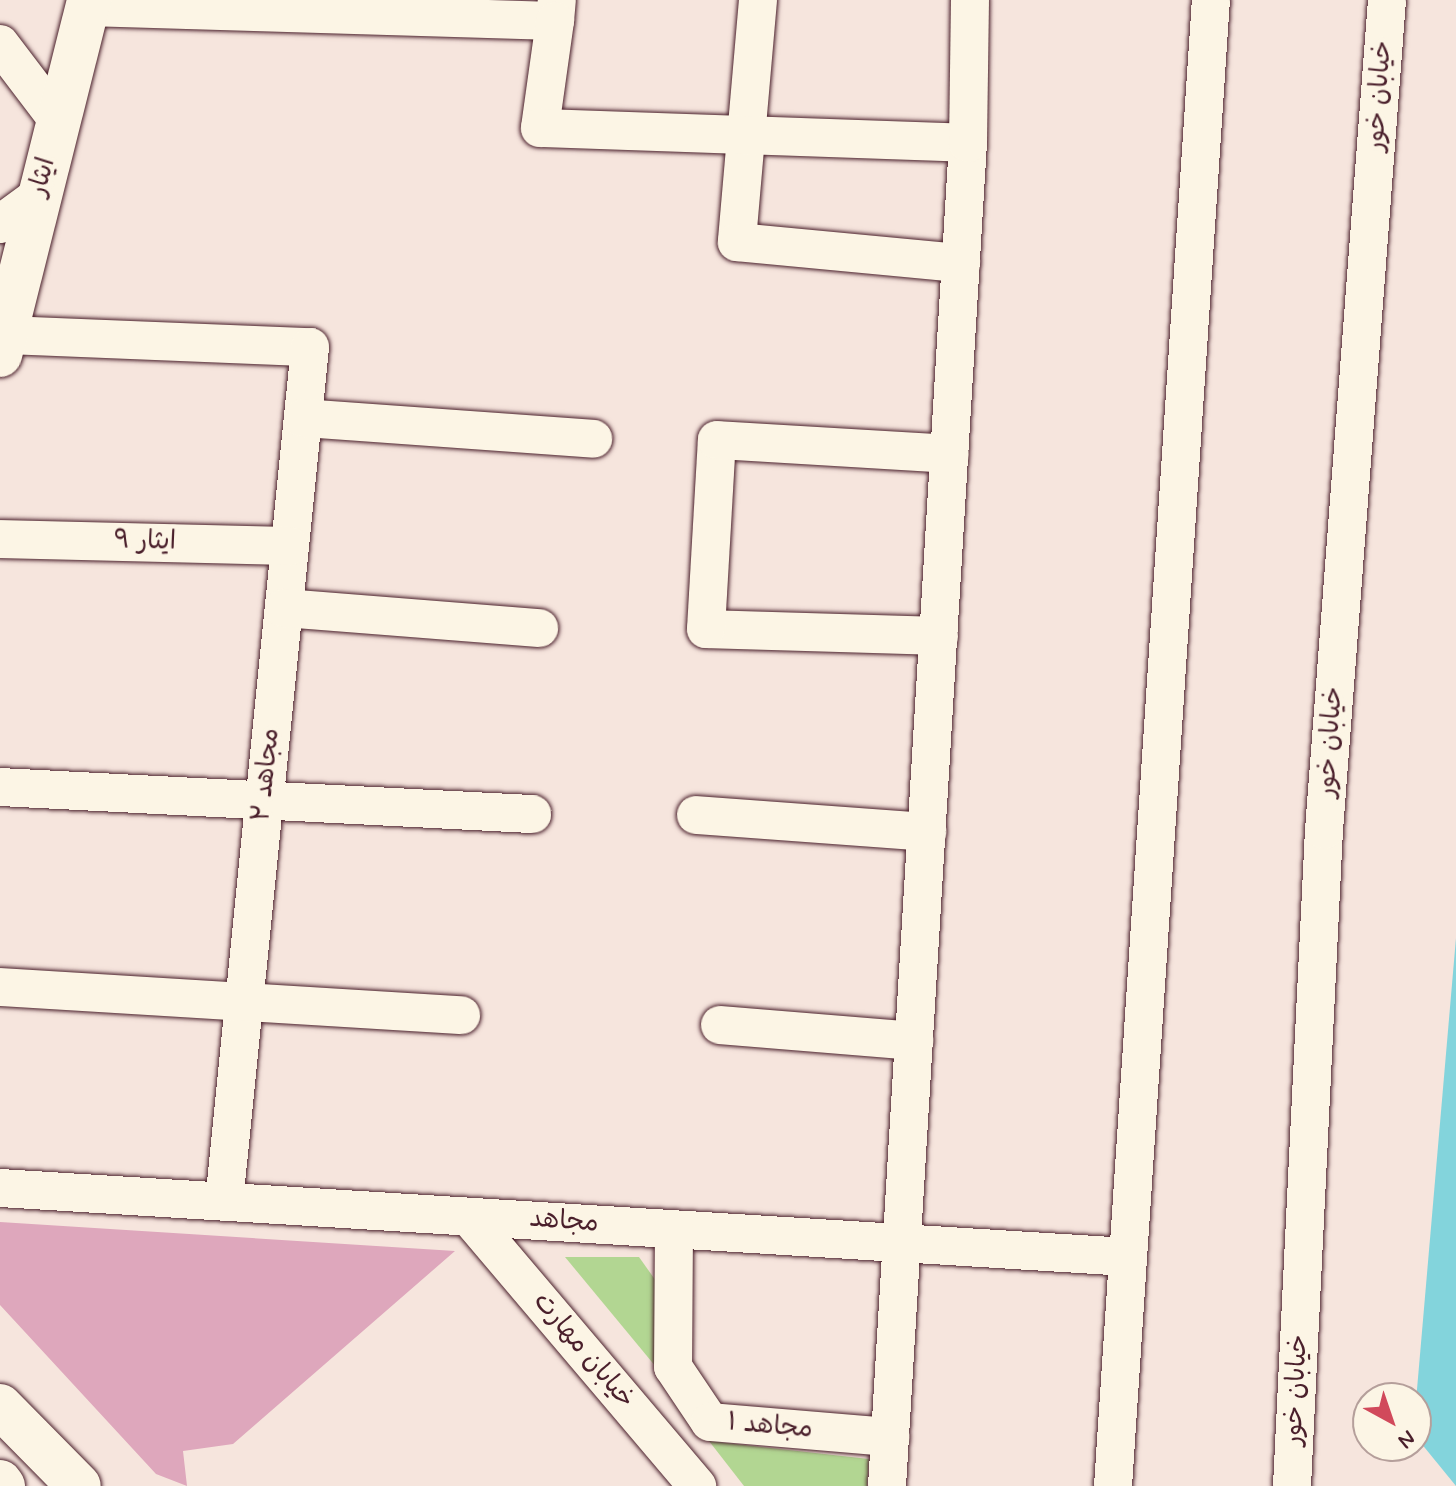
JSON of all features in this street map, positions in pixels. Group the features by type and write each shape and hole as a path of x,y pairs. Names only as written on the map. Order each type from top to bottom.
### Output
{"main road":[{"name":"ایثار","path":"3,345 37,197 60,123 88,4"},
{"path":"0,1406 79,1486"}],"street":[{"path":"758,0 737,242 961,263"},
{"path":"887,1486 968,143 970,0"},
{"path":"1113,1486 1211,0"},
{"name":"خیابان خور","path":"1292,1486 1324,830 1387,0"},
{"path":"88,4 556,10 540,128 968,143"},
{"path":"0,44 60,123"},
{"path":"0,224 37,197"},
{"name":"مجاهد ۲","path":"3,345 310,347 224,1202"},
{"path":"303,418 593,439"},
{"path":"939,636 706,629 717,440 950,454"},
{"name":"ایثار ۹","path":"0,539 290,546"},
{"path":"284,608 539,628"},
{"path":"0,787 532,814"},
{"path":"696,815 927,832"},
{"path":"0,987 461,1015"},
{"path":"720,1025 914,1041"},
{"name":"مجاهد","path":"0,1188 1128,1257"},
{"name":"خیابان مهارت","path":"469,1217 697,1486"},
{"name":"مجاهد ۱","path":"674,1229 673,1367 710,1422 890,1437"}],"green space":[{"path":"565,1257 639,1257 661,1288 661,1373"},
{"path":"709,1441 869,1459 867,1486 744,1486"}],"water":[{"path":"1456,938 1456,1486 1432,1457 1432,1382 1418,1382"}],"building":[{"path":"0,1222 455,1251 233,1444 183,1451 187,1486 156,1474 0,1305"}]}
